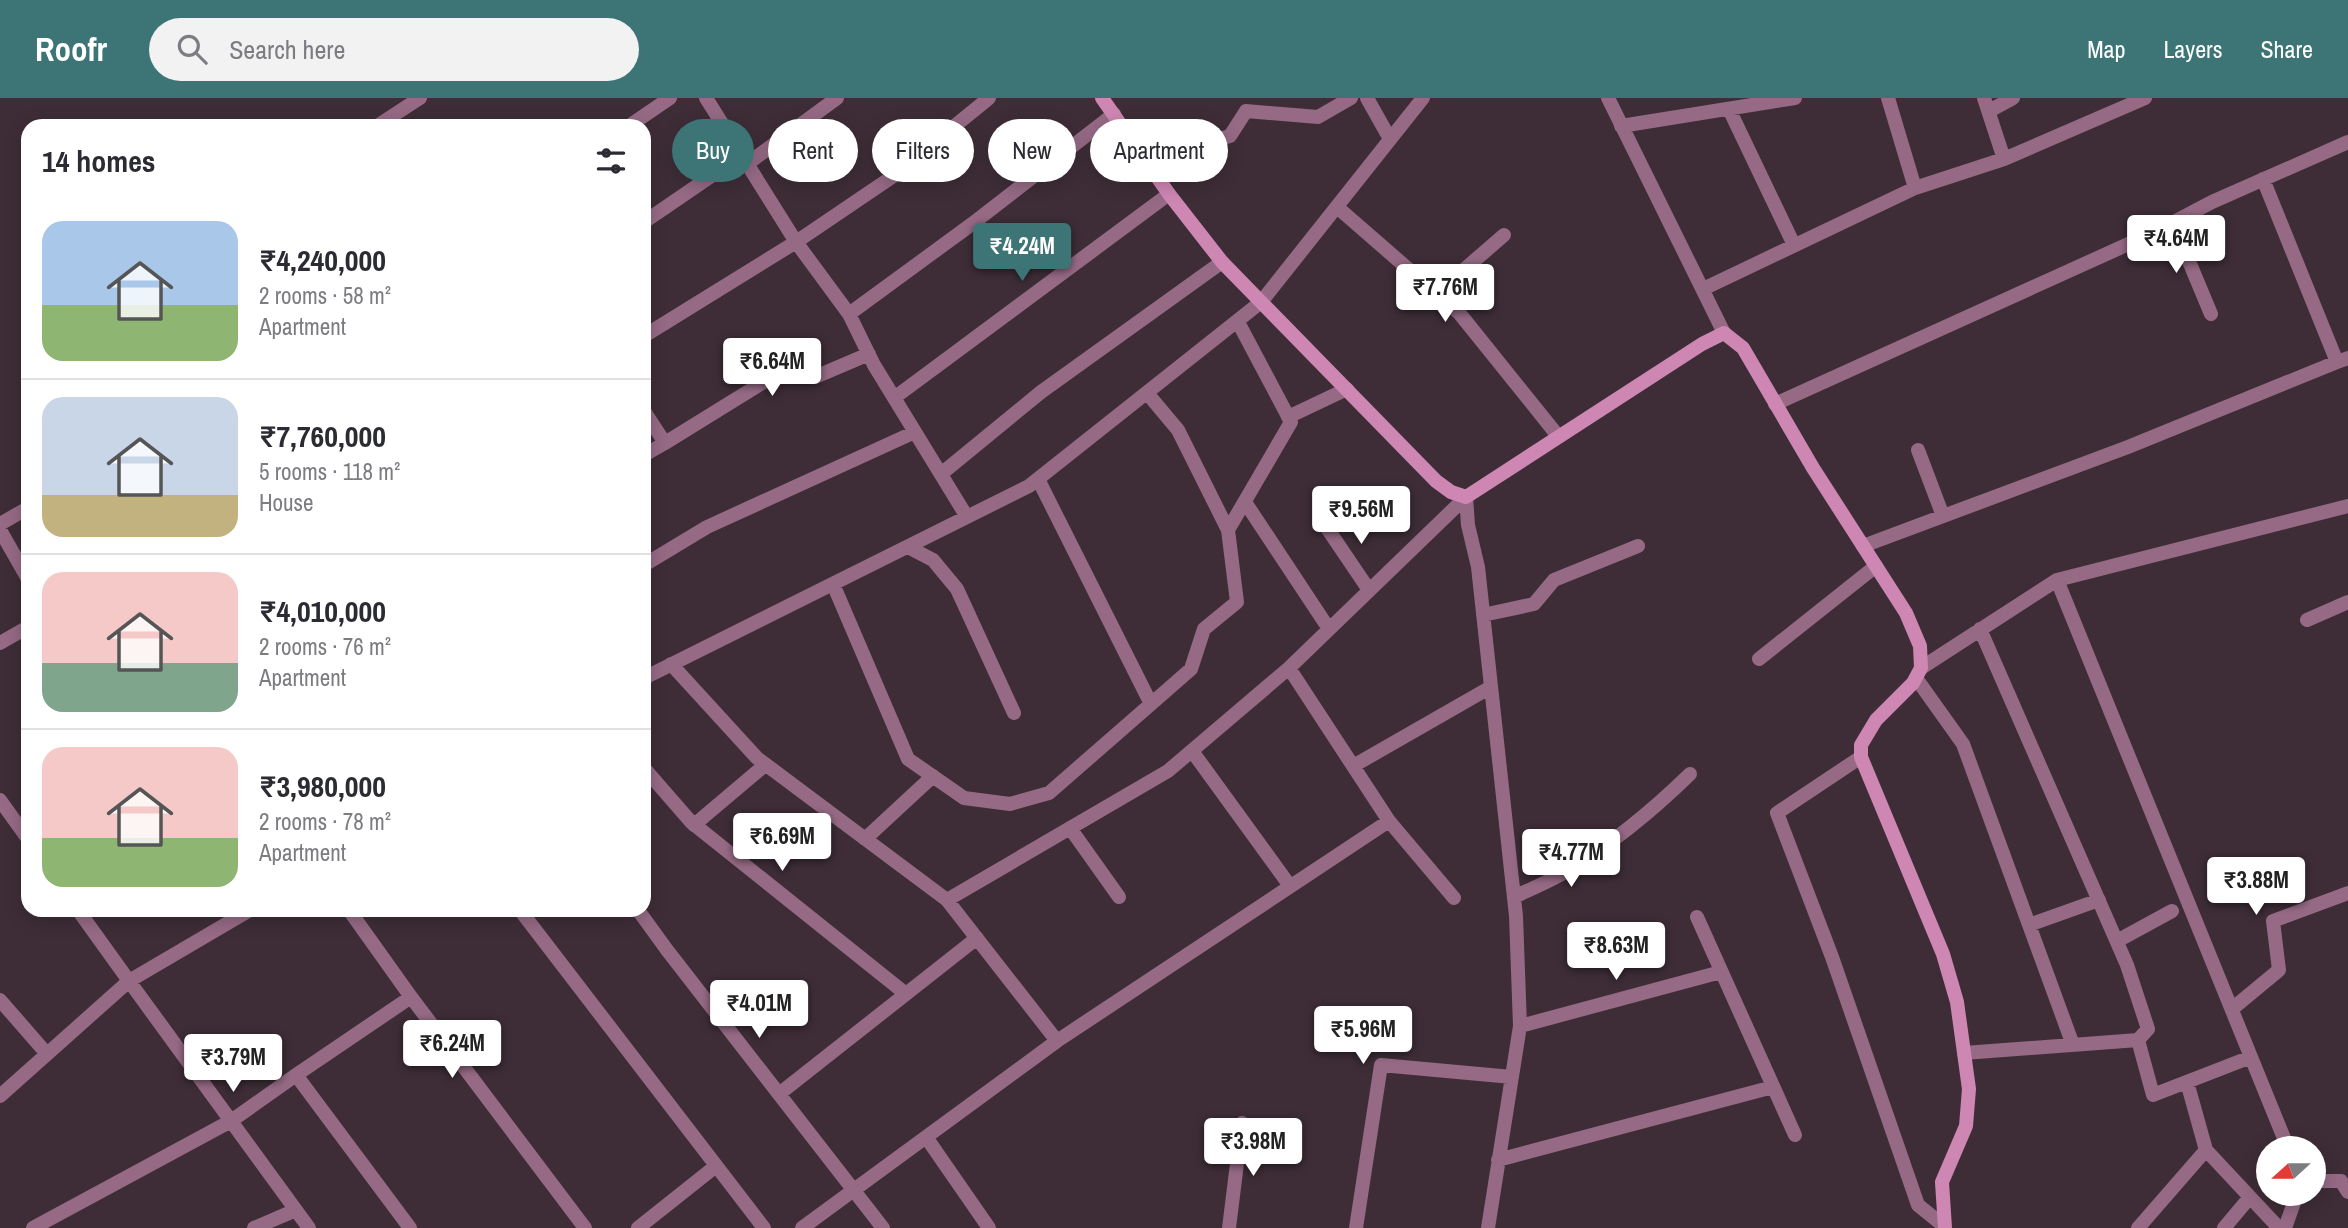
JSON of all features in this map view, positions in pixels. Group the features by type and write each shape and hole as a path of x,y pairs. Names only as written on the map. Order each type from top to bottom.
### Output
{"street":[{"path":"388,119 420,98"},
{"path":"639,119 670,98"},
{"path":"706,98 719,119"},
{"path":"754,154 837,98"},
{"path":"651,332 796,242 892,177 989,98"},
{"path":"1102,98 1118,119"},
{"path":"1239,98 1246,111"},
{"path":"1246,111 1318,117 1351,98"},
{"path":"1367,98 1391,139"},
{"path":"651,674 1029,486 1261,302 1423,98"},
{"path":"1608,98 1724,333 1743,348 1906,613 1920,646 1918,673 1963,744 2073,1045"},
{"path":"1621,126 1795,98"},
{"path":"1888,98 1915,188"},
{"path":"2004,159 1987,105 2013,98"},
{"path":"1703,289 1915,188 2004,159 2145,98"},
{"path":"1729,109 1794,245"},
{"path":"1228,137 1246,111"},
{"path":"849,314 972,224 1114,114"},
{"path":"1775,404 2263,179 2348,143"},
{"path":"754,174 796,242 849,314 894,398 967,517"},
{"path":"1863,546 2128,447 2343,360 2263,179"},
{"path":"651,218 709,182"},
{"path":"1161,182 1222,262 1436,481 1451,492 1466,497"},
{"path":"894,398 1169,194"},
{"path":"1337,207 1460,314 1558,436"},
{"path":"2173,222 2211,314"},
{"path":"1436,293 1504,235"},
{"path":"941,474 1041,391 1222,262"},
{"path":"1228,530 1291,422 1238,322"},
{"path":"947,900 1168,771 1289,668 1466,497 1702,344 1724,333"},
{"path":"651,451 791,365 815,377 869,354"},
{"path":"1288,417 1347,389"},
{"path":"833,584 908,759 964,798 1010,804 1049,793 1191,668 1204,629 1237,602 1228,530 1178,430 1147,393"},
{"path":"651,422 665,443"},
{"path":"651,561 707,527 915,432"},
{"path":"1918,450 1943,516"},
{"path":"1038,479 1151,704"},
{"path":"1466,497 1468,526 1478,567 1514,897 1520,1026 1488,1228"},
{"path":"1245,502 1329,628"},
{"path":"1944,1227 1942,1182 1966,1126 1969,1089 1957,1002 1943,954 1861,757 1861,745 1876,720 1918,673 2057,580 2348,506"},
{"path":"0,524 21,512"},
{"path":"1323,522 1369,590"},
{"path":"0,530 21,567"},
{"path":"1483,615 1534,604 1554,580 1638,546"},
{"path":"908,547 933,560 957,589 1014,713"},
{"path":"1759,659 1876,566"},
{"path":"2057,580 2283,1136"},
{"path":"2307,620 2348,602"},
{"path":"1964,1054 2138,1040 2148,1030 2117,941 1980,629"},
{"path":"0,643 21,632"},
{"path":"671,664 765,765 947,900 1057,1041"},
{"path":"1289,668 1389,821 1454,898"},
{"path":"1353,766 1491,687"},
{"path":"1192,751 1290,886"},
{"path":"1861,757 1777,813 1832,957 1919,1205 1944,1227"},
{"path":"694,825 765,765"},
{"path":"1514,897 1567,871 1608,843 1652,811 1690,774"},
{"path":"651,776 694,825 906,994"},
{"path":"865,839 933,776"},
{"path":"0,800 21,829"},
{"path":"802,1228 1057,1041 1389,821"},
{"path":"1070,828 1119,897"},
{"path":"2232,1009 2279,970 2273,920 2348,893"},
{"path":"2029,925 2099,900"},
{"path":"2117,941 2172,911"},
{"path":"83,917 309,1228"},
{"path":"0,1096 129,981 227,917"},
{"path":"354,917 585,1228"},
{"path":"525,917 764,1228"},
{"path":"643,917 883,1228"},
{"path":"1697,917 1795,1135"},
{"path":"779,1094 977,938"},
{"path":"1520,1026 1721,972"},
{"path":"33,1228 231,1121 411,997"},
{"path":"0,1000 47,1054"},
{"path":"2138,1040 2153,1095 2251,1057"},
{"path":"1356,1228 1381,1065 1512,1077"},
{"path":"296,1075 410,1228"},
{"path":"2187,1082 2206,1150 2279,1228"},
{"path":"1498,1160 1773,1087"},
{"path":"1229,1228 1242,1123"},
{"path":"926,1137 989,1228"},
{"path":"2138,1228 2206,1150"},
{"path":"638,1228 716,1166"},
{"path":"2326,1181 2341,1181 2348,1192"},
{"path":"2224,1228 2250,1198"},
{"path":"2285,1228 2293,1206"},
{"path":"254,1228 296,1210"}]}
